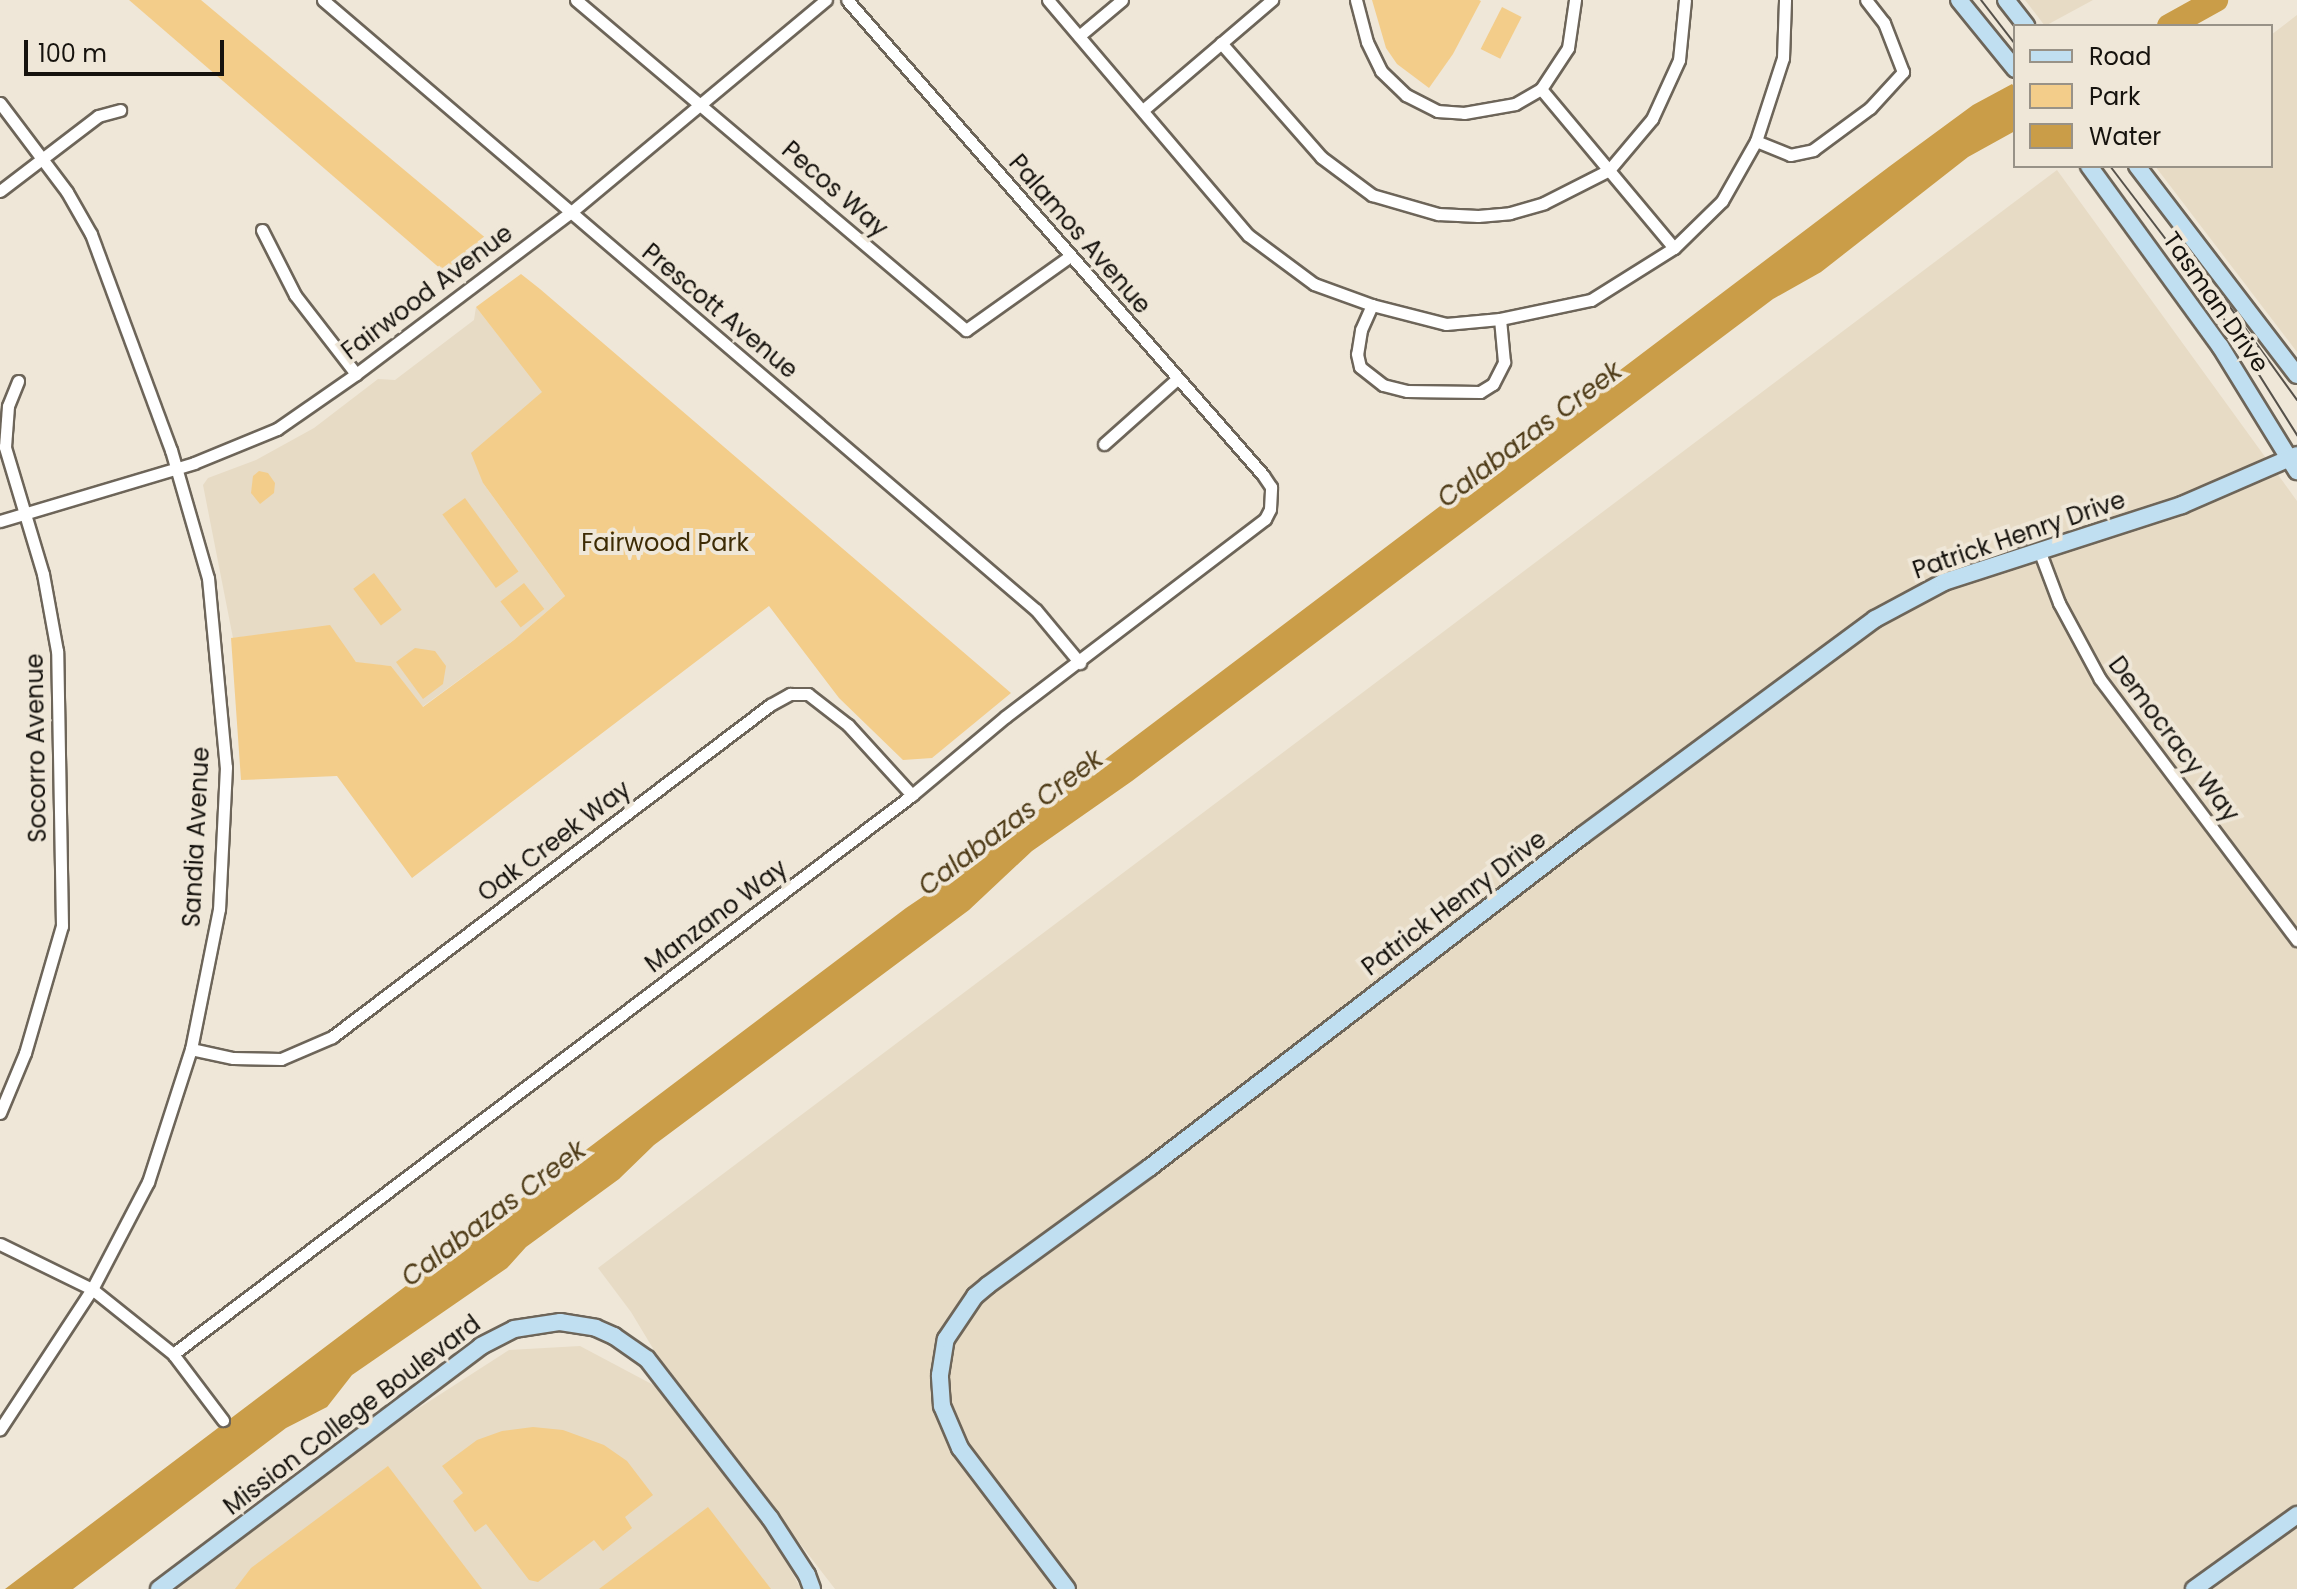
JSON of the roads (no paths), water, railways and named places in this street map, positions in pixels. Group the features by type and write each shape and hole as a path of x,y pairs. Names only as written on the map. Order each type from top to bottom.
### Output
{"street":[{"name":"Prescott Avenue","path":"323,0 1036,610 1080,663"},
{"name":"Pecos Way","path":"576,0 966,330 1070,256"},
{"name":"Fairwood Avenue","path":"0,521 177,468 262,437 356,374 570,213 826,0"},
{"name":"Palamos Avenue","path":"847,0 1263,475 1271,487 1272,499"},
{"path":"1048,0 1248,235 1314,284 1372,305 1446,324 1500,319 1591,300 1674,248 1722,201 1756,141 1783,58 1785,0"},
{"path":"1079,36 1122,0"},
{"path":"1143,110 1272,0"},
{"path":"1356,0 1367,42 1381,71 1406,95 1437,111 1464,113 1515,104 1541,89 1568,48 1575,0"},
{"path":"1221,43 1321,157 1372,195 1403,207 1438,214 1510,213 1572,192 1609,170 1652,119 1679,60 1685,0"},
{"path":"1756,141 1790,155 1813,150 1870,108 1903,72 1884,23 1866,0"},
{"path":"1959,0 2013,67"},
{"path":"2006,0 2024,24"},
{"path":"1541,89 1674,248"},
{"name":"Sandia Avenue","path":"0,103 42,157 91,234 177,468 208,578 226,767 219,909 191,1049 148,1182 92,1289 0,1429"},
{"path":"0,191 98,116 120,110"},
{"name":"Tasman Drive","path":"2090,168 2220,346 2295,461"},
{"name":"Tasman Drive","path":"2139,168 2297,375"},
{"path":"262,230 295,295 356,374"},
{"path":"1372,305 1359,342 1360,367 1383,385 1407,391 1480,392 1493,384 1504,362 1500,319"},
{"path":"1104,444 1177,379"},
{"name":"Socorro Avenue","path":"0,1113 25,1053 62,926 57,651 43,574 5,447 8,406 18,381"},
{"name":"Patrick Henry Drive","path":"1067,1589 960,1448 945,1415 940,1375 946,1339 975,1296 1240,1100 1311,1042 1843,639 1920,592 2182,505 2295,461"},
{"name":"Manzano Way","path":"173,1354 912,795 1005,717 1080,663 1265,519 1272,499"},
{"name":"Democracy Way","path":"2039,550 2059,603 2100,679 2297,940"},
{"name":"Oak Creek Way","path":"191,1049 233,1058 281,1059 332,1037 770,705 790,694 808,694 848,725 912,795"},
{"path":"0,1244 92,1289 173,1354 223,1420"},
{"name":"Mission College Boulevard","path":"159,1589 481,1346 514,1329 560,1322 614,1336 647,1359 770,1518 809,1582 824,1589"},
{"path":"2194,1589 2297,1515"}],"water":[{"path":"2012,84 2013,132 1968,157 1821,272 1773,299 1132,781 1032,851 969,910 654,1145 619,1179 526,1247 507,1268 352,1375 327,1407 286,1428 73,1589 5,1589 906,908 986,854 1046,804 1973,105"}],"waterway":[{"name":"Calabazas Creek","path":"2173,24 2216,0"}],"tram line":[{"path":"1981,0 2013,41"},
{"path":"2112,168 2212,300 2297,435"},
{"path":"2217,289 2297,400"}],"park label":[{"name":"Fairwood Park","path":"665,543"}]}
